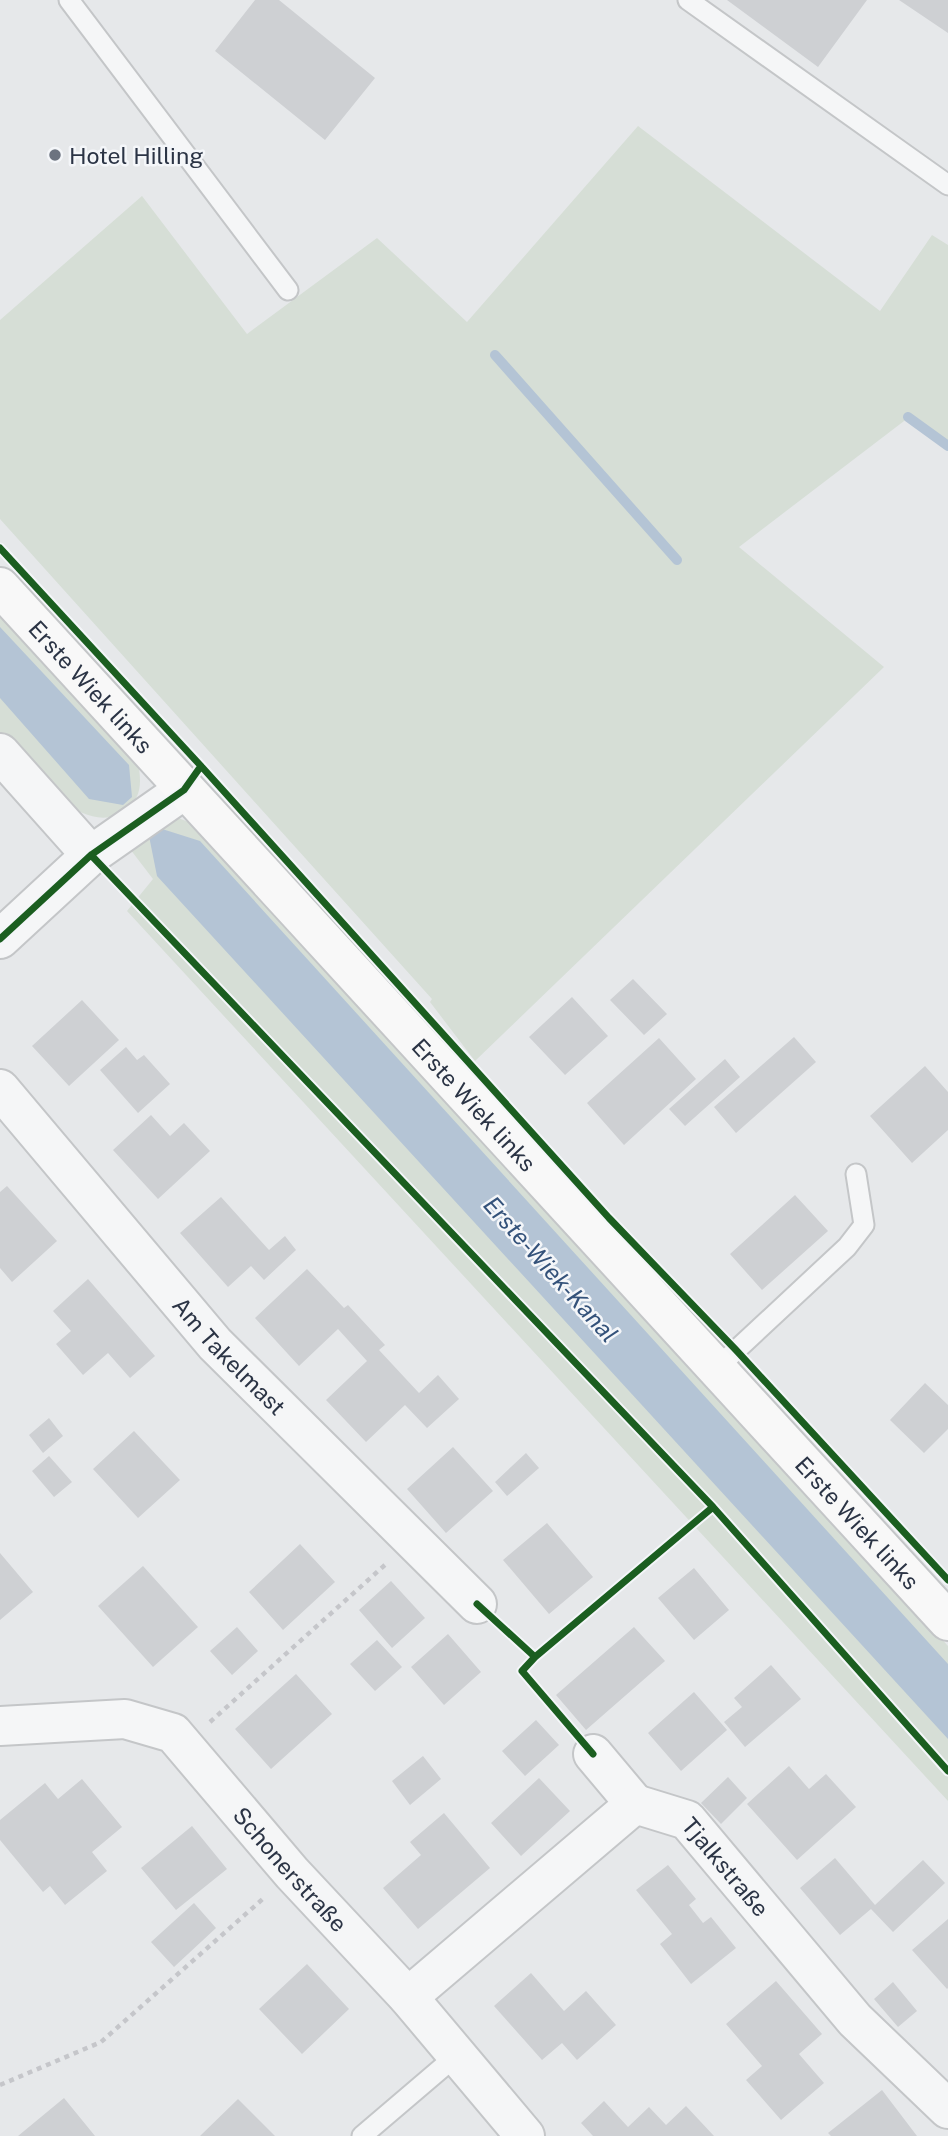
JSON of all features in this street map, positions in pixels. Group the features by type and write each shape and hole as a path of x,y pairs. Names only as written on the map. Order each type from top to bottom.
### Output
{"street":[{"name":"Erste Wiek links","path":"0,587 948,1621"},
{"path":"0,753 90,855"},
{"path":"0,939 90,855 184,790"},
{"name":"Am Takelmast","path":"0,1089 215,1344 477,1604"},
{"name":"Schonerstraße","path":"0,1726 125,1719 173,1733 292,1873 408,1997 525,2136"},
{"path":"408,1997 635,1804 593,1754"},
{"name":"Tjalkstraße","path":"635,1804 687,1820 856,2020 948,2109"}],"lane":[{"path":"69,0 288,289"},
{"path":"688,0 948,185"},
{"path":"717,1368 847,1247 864,1225 856,1174"},
{"path":"362,2136 457,2055"}],"path":[{"path":"184,1746 412,1540"},
{"path":"0,2085 101,2042 292,1873"}],"shaded area":[{"path":"638,126 880,311 932,235 948,245 948,446 908,418 739,547 884,667 475,1061 430,1002 432,999 0,519 0,320 142,196 247,334 377,238 467,322"},
{"path":"0,604 137,755 139,791 127,809 110,817 92,816 74,809 40,780 0,734"},
{"path":"176,817 203,828 948,1646 948,1801 127,911 153,879 130,849"}],"water":[{"path":"0,627 129,765 132,797 123,805 89,799 0,698"},
{"name":"Erste-Wiek-Kanal","path":"159,828 200,841 948,1664 948,1739 157,876 149,836"}],"building":[{"path":"255,0 279,0 375,78 325,140 215,51"},
{"path":"727,0 867,0 818,67"},
{"path":"899,0 948,0 948,33"},
{"path":"633,979 667,1014 644,1035 610,1000"},
{"path":"572,997 608,1036 565,1075 529,1037"},
{"path":"82,1000 119,1040 69,1086 32,1046"},
{"path":"794,1037 816,1062 736,1133 714,1107"},
{"path":"659,1038 696,1079 624,1145 587,1103"},
{"path":"126,1047 137,1060 144,1055 170,1084 138,1113 100,1070"},
{"path":"725,1059 740,1077 685,1126 669,1109"},
{"path":"925,1066 948,1092 948,1130 912,1163 870,1116"},
{"path":"151,1115 170,1136 184,1123 210,1151 158,1199 113,1150"},
{"path":"7,1186 57,1241 12,1282 0,1268 0,1192"},
{"path":"795,1195 828,1231 762,1290 730,1254"},
{"path":"221,1197 269,1250 285,1236 296,1250 264,1280 251,1266 228,1287 180,1233"},
{"path":"307,1269 344,1308 348,1305 385,1345 379,1350 419,1393 438,1375 459,1399 427,1428 405,1405 366,1442 326,1400 367,1361 338,1329 299,1366 255,1318"},
{"path":"88,1279 155,1356 130,1378 108,1353 83,1375 56,1344 71,1331 53,1311"},
{"path":"925,1383 948,1405 948,1429 924,1453 890,1420"},
{"path":"49,1418 63,1436 43,1453 29,1435"},
{"path":"134,1431 180,1480 138,1518 93,1469"},
{"path":"453,1447 493,1491 446,1533 407,1489"},
{"path":"526,1453 539,1468 507,1496 495,1482"},
{"path":"49,1456 72,1482 54,1497 32,1471"},
{"path":"547,1523 593,1577 549,1614 503,1560"},
{"path":"300,1544 335,1582 283,1630 249,1592"},
{"path":"0,1553 33,1592 0,1620"},
{"path":"143,1566 198,1627 153,1667 98,1606"},
{"path":"694,1568 729,1610 694,1640 658,1598"},
{"path":"391,1581 425,1618 392,1648 359,1610"},
{"path":"237,1627 258,1651 232,1675 210,1651"},
{"path":"634,1627 665,1661 586,1730 556,1695"},
{"path":"448,1634 481,1672 444,1705 411,1667"},
{"path":"377,1640 402,1667 375,1691 350,1664"},
{"path":"771,1665 801,1699 745,1747 724,1722 742,1707 734,1698"},
{"path":"296,1674 332,1714 271,1769 235,1729"},
{"path":"694,1692 727,1730 681,1771 648,1733"},
{"path":"536,1720 559,1745 525,1776 502,1751"},
{"path":"423,1756 441,1779 410,1805 392,1781"},
{"path":"789,1766 809,1789 826,1774 856,1807 797,1860 747,1804"},
{"path":"728,1777 747,1798 721,1824 701,1803"},
{"path":"539,1778 570,1811 521,1856 491,1823"},
{"path":"82,1779 122,1827 92,1852 107,1871 65,1905 50,1886 43,1892 0,1840 0,1820 45,1783 58,1799"},
{"path":"444,1813 490,1868 418,1929 383,1888 421,1855 410,1842"},
{"path":"192,1826 227,1869 176,1910 141,1868"},
{"path":"835,1858 875,1905 923,1860 945,1883 893,1932 871,1909 840,1935 800,1888"},
{"path":"668,1865 696,1899 689,1905 703,1923 711,1917 736,1948 691,1984 660,1944 672,1934 636,1890"},
{"path":"194,1903 216,1928 174,1967 151,1942"},
{"path":"948,1919 948,1988 947,1989 912,1950"},
{"path":"307,1964 349,2009 302,2054 259,2009"},
{"path":"531,1973 564,2011 586,1991 616,2025 577,2060 562,2043 542,2060 494,2006"},
{"path":"776,1981 822,2034 799,2054 824,2083 781,2120 746,2080 762,2066 726,2024"},
{"path":"893,1982 917,2011 898,2027 874,1999"},
{"path":"882,2090 917,2136 831,2136 828,2133"},
{"path":"64,2098 95,2136 18,2136"},
{"path":"238,2099 275,2136 200,2136"},
{"path":"604,2101 628,2127 649,2107 666,2125 686,2106 714,2136 593,2136 581,2123"}],"waterway":[{"path":"495,355 677,560"},
{"path":"908,417 948,446"}],"cycle path":[{"path":"0,548 201,766 609,1218 736,1350 948,1580"},
{"path":"0,939 91,855 184,790 201,766"},
{"path":"91,855 713,1507 948,1771"},
{"path":"535,1657 713,1507"},
{"path":"477,1604 535,1657 522,1671 593,1754"}],"place":[{"name":"Hotel Hilling","path":"55,155"}]}
